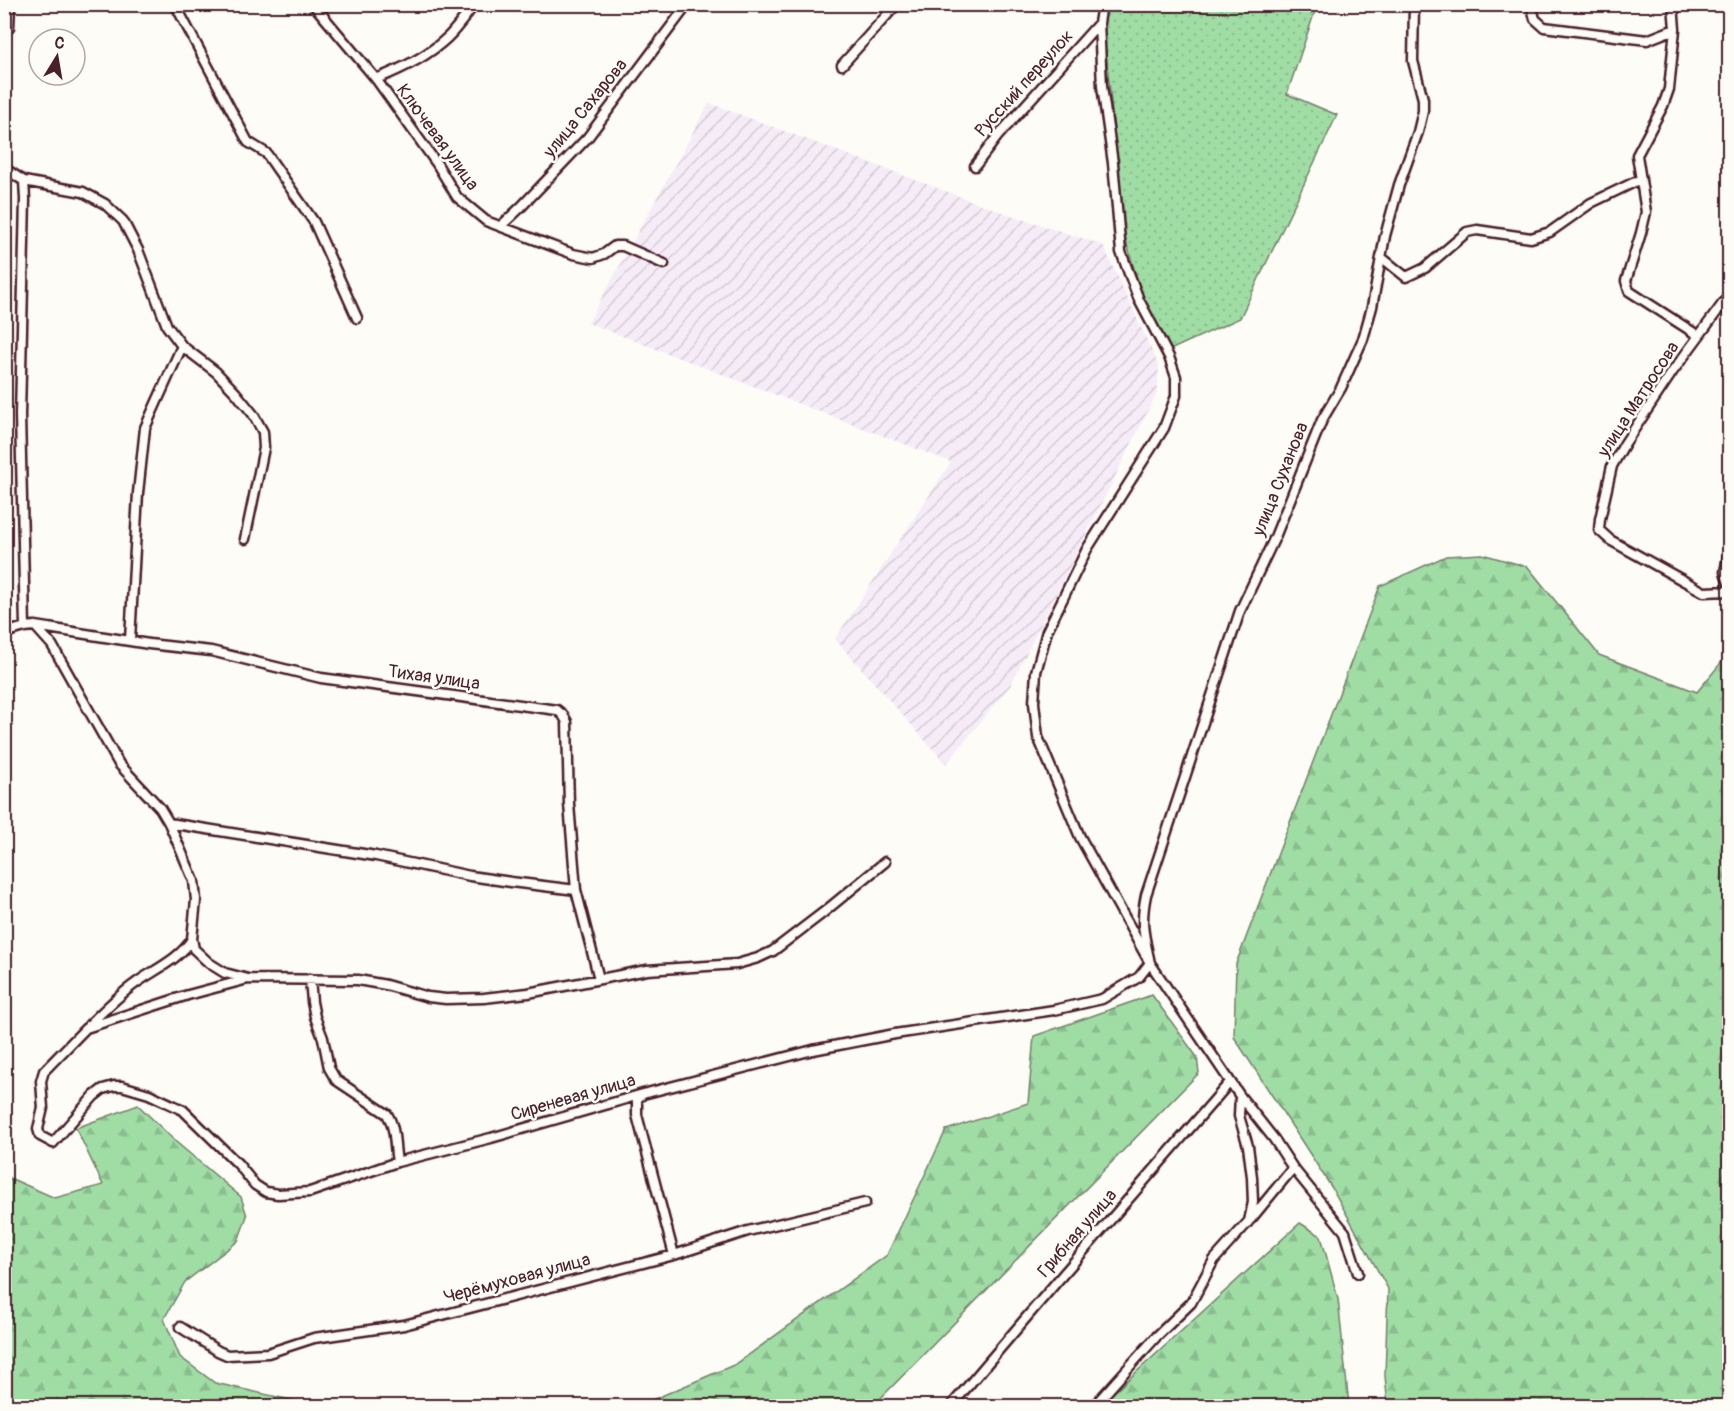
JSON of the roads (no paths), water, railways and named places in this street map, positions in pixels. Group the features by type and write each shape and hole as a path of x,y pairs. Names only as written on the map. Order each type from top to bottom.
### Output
{"street":[{"path":"9,28 10,4"},
{"path":"175,4 248,142 266,153 314,222 357,318"},
{"name":"Ключевая улица","path":"313,4 376,79 437,164 457,197 486,221 573,254 593,258 615,246 623,246 664,264"},
{"path":"376,79 428,54 449,36 475,4"},
{"name":"улица Сахарова","path":"501,226 588,137 688,4"},
{"path":"842,65 897,4"},
{"path":"1102,4 1099,23 1102,86 1113,163 1121,252 1139,300 1169,357 1176,377 1176,396 1164,428 1088,549 1047,631 1036,672 1034,703 1038,737 1080,837 1150,963 1240,1096 1274,1139 1293,1168 1345,1232 1358,1273"},
{"name":"улица Суханова","path":"1150,963 1142,930 1143,912 1157,860 1239,611 1275,537 1322,420 1341,388 1363,339 1372,307 1385,236 1423,111 1423,99 1413,61 1414,4"},
{"path":"1531,4 1535,20 1544,27 1647,40 1675,29"},
{"path":"1673,4 1675,29 1669,89 1663,106 1637,155 1646,212 1626,281 1629,291 1699,336"},
{"name":"Русский переулок","path":"975,166 1099,23"},
{"path":"4,168 24,181 83,192 105,204 123,221 138,250 166,326 182,346 216,372 253,414 263,432 264,448 245,539"},
{"path":"1381,257 1406,277 1425,268 1467,232 1477,230 1531,238 1550,232 1592,203 1641,179"},
{"path":"24,181 20,415 25,627"},
{"name":"улица Матросова","path":"1730,294 1673,371 1612,466 1599,530 1610,540 1704,591 1730,591"},
{"path":"130,640 138,493 145,428 182,346"},
{"path":"1730,546 1725,572 1730,586"},
{"name":"Тихая улица","path":"4,633 25,627 35,627 211,651 321,678 557,711 567,722 569,804 576,890 599,980"},
{"path":"35,627 52,645 119,764 160,808 169,823 194,882 196,900 192,939 194,949 209,963 225,973 249,979 358,980 428,997 446,999 495,997 647,970 737,964 773,951 885,862"},
{"path":"169,823 376,856 470,876 576,890"},
{"path":"86,1028 111,1003 188,946 192,939"},
{"name":"Сиреневая улица","path":"86,1028 44,1071 41,1081 43,1108 38,1129 40,1136 53,1143 82,1107 94,1096 103,1089 122,1086 149,1094 183,1110 238,1164 255,1185 266,1192 278,1194 310,1192 397,1162 813,1050 895,1034 1054,1010 1102,999 1139,977 1150,963"},
{"path":"86,1028 188,995 249,979"},
{"path":"310,979 312,1002 329,1068 336,1080 387,1114 394,1129 397,1162"},
{"name":"Грибная улица","path":"951,1407 1067,1269 1230,1082"},
{"path":"643,1094 637,1099 637,1115 674,1255"},
{"path":"1240,1096 1239,1116 1248,1146 1252,1177 1253,1202 1249,1221"},
{"path":"1094,1407 1156,1337 1191,1303 1215,1260 1293,1168"},
{"name":"Черёмуховая улица","path":"180,1327 227,1355 268,1353 314,1338 404,1324 674,1255 748,1231 865,1203"}]}
